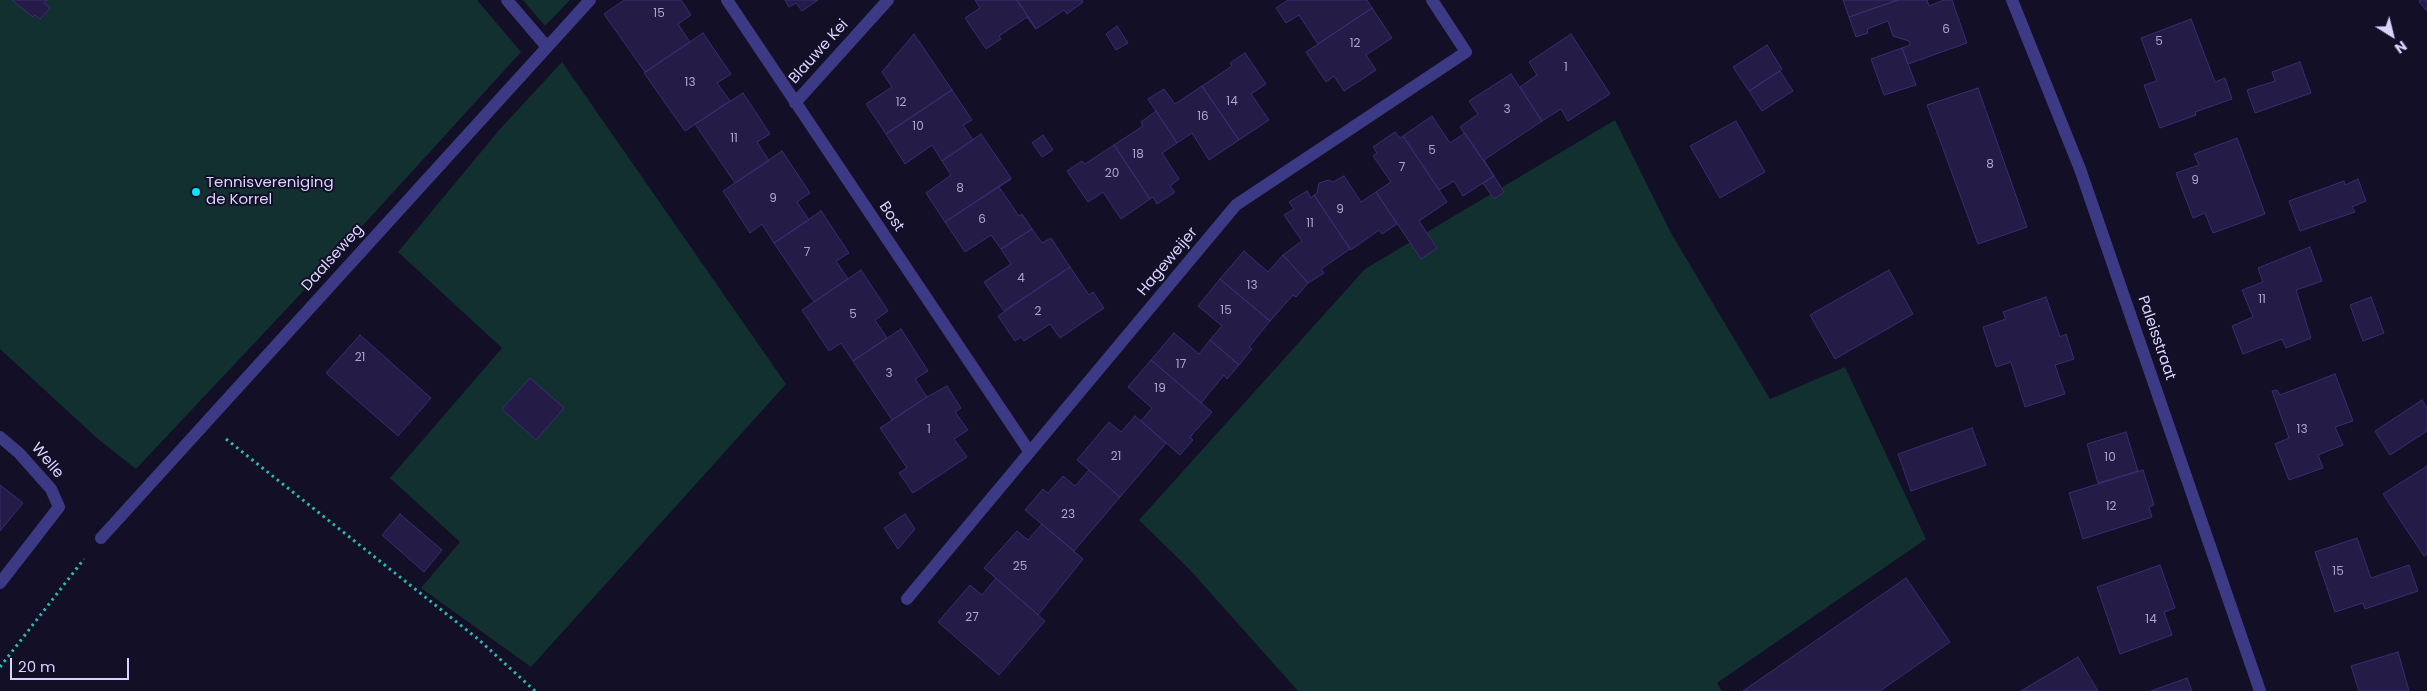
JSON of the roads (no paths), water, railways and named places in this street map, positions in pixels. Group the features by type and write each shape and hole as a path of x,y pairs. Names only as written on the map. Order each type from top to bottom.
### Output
{"street":[{"path":"507,0 546,47"},
{"name":"Daalseweg","path":"100,538 590,0"},
{"name":"Bost","path":"727,0 1029,451"},
{"name":"Blauwe Kei","path":"795,103 888,0"},
{"name":"Hageweijer","path":"907,599 1236,206 1466,52 1432,0"},
{"name":"Paleisstraat","path":"2012,0 2080,169 2260,691"},
{"name":"Welle","path":"0,437 19,452 51,489 59,507 0,583"}],"place":[{"name":"Tennisvereniging de Korrel","path":"196,192"}]}
